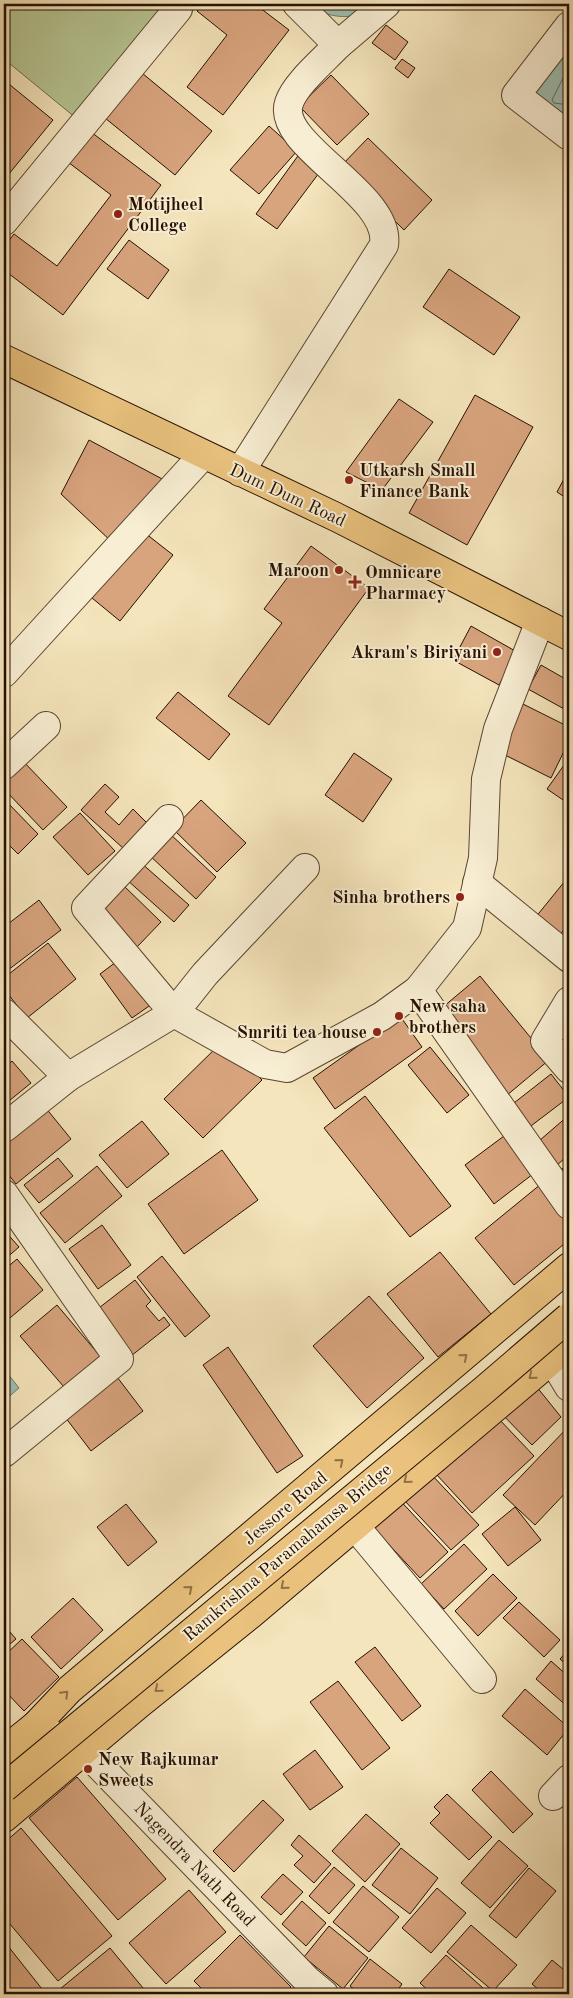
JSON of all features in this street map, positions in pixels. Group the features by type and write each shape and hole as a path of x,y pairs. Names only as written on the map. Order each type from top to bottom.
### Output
{"main road":[{"name":"Dum Dum Road","path":"4,359 203,456 336,517 569,636"},
{"name":"Jessore Road","path":"4,1751 35,1726 70,1689 569,1267"},
{"name":"Ramkrishna Paramahamsa Bridge","path":"4,1788 484,1390 569,1316"},
{"path":"4,1818 125,1715 251,1614 561,1352"}],"street":[{"path":"296,4 338,45"},
{"path":"240,472 384,245 384,227 374,212 304,141 289,121 288,103 294,92 338,45 386,4"},
{"path":"4,221 178,9"},
{"path":"569,26 516,96 569,136"},
{"path":"4,672 203,456"},
{"path":"169,818 86,908 174,1013 265,1064 287,1068 382,1016 418,990 467,928 483,858 488,771 498,729 540,621"},
{"path":"4,765 46,726"},
{"path":"4,1128 68,1077 174,1013 205,974 305,868"},
{"path":"477,883 569,958"},
{"path":"418,990 569,1206"},
{"path":"569,1000 545,1041 569,1069"},
{"path":"4,1013 68,1077"},
{"path":"4,1194 119,1358 4,1453"},
{"path":"561,1352 569,1387"},
{"path":"354,1525 482,1679"},
{"name":"Nagendra Nath Road","path":"35,1726 85,1751 308,1990"}],"green space":[{"path":"4,4 169,4 76,118 4,59"}],"water":[{"path":"307,4 365,4 360,14 346,17 326,14"},
{"path":"569,23 569,125 533,97"},
{"path":"4,1369 19,1388 4,1401"}],"building":[{"path":"203,4 255,4 289,30 223,115 187,87 227,35 197,11"},
{"path":"386,25 408,42 395,60 372,43"},
{"path":"402,59 415,68 408,78 395,68"},
{"name":"Motijheel College","path":"142,73 212,131 175,175 105,118"},
{"path":"331,75 369,114 337,145 299,106"},
{"path":"4,80 53,120 4,180"},
{"path":"269,126 297,151 259,194 230,170"},
{"name":"Motijheel College","path":"91,132 161,185 63,315 4,270 4,247 14,234 57,266 111,195 68,162"},
{"path":"368,138 432,200 404,230 340,167"},
{"path":"300,153 322,169 277,229 256,214"},
{"path":"129,240 169,270 148,299 107,269"},
{"path":"449,269 520,317 494,355 423,307"},
{"path":"475,395 533,427 467,545 409,513"},
{"path":"399,399 433,422 382,490 346,472"},
{"path":"89,440 166,481 113,543 61,494"},
{"path":"565,477 569,480 569,500 557,492"},
{"path":"145,533 173,555 120,621 92,598"},
{"path":"311,546 369,588 269,725 228,696 282,623 264,609"},
{"path":"471,626 517,652 499,685 453,660"},
{"path":"541,665 569,681 569,704 566,710 528,689"},
{"path":"178,692 230,734 209,760 156,718"},
{"path":"523,704 569,727 569,741 551,778 499,752"},
{"path":"354,753 392,779 363,822 325,795"},
{"path":"569,758 569,804 547,789"},
{"path":"22,760 67,807 43,830 4,789 4,778"},
{"path":"105,784 119,797 105,812 119,825 133,809 147,823 124,849 81,810"},
{"path":"4,799 38,834 18,854 4,840"},
{"path":"201,800 246,843 217,872 173,829"},
{"path":"80,813 115,851 88,875 53,837"},
{"path":"168,832 216,877 196,899 147,853"},
{"path":"140,862 189,905 174,922 126,879"},
{"path":"569,876 569,924 558,937 535,918"},
{"path":"124,886 161,922 136,948 99,912"},
{"path":"39,900 61,930 4,973 4,927"},
{"path":"48,943 76,979 27,1018 4,989 4,978"},
{"path":"120,959 152,1004 132,1018 100,974"},
{"path":"480,976 549,1060 506,1096 437,1012"},
{"path":"400,1016 422,1047 335,1109 313,1078"},
{"path":"223,1041 262,1080 203,1138 164,1099"},
{"path":"430,1047 469,1095 447,1113 408,1065"},
{"path":"12,1061 31,1083 4,1105 4,1068"},
{"path":"551,1074 569,1097 523,1132 505,1110"},
{"path":"365,1096 451,1206 410,1237 324,1128"},
{"path":"45,1107 71,1139 16,1184 4,1169 4,1141"},
{"path":"569,1115 569,1154 552,1170 532,1147"},
{"path":"142,1121 169,1154 127,1188 99,1155"},
{"path":"504,1136 533,1174 494,1204 465,1165"},
{"path":"222,1150 258,1200 184,1254 148,1204"},
{"path":"58,1158 73,1176 39,1203 24,1185"},
{"path":"569,1163 569,1192 555,1175"},
{"path":"97,1166 122,1196 65,1243 40,1213"},
{"path":"541,1184 569,1218 569,1240 514,1285 475,1238"},
{"path":"102,1225 131,1265 98,1289 69,1249"},
{"path":"4,1230 19,1247 4,1260"},
{"path":"440,1252 491,1314 438,1357 387,1294"},
{"path":"162,1256 210,1316 185,1337 137,1277"},
{"path":"17,1259 43,1290 4,1323 4,1270"},
{"path":"135,1280 151,1301 146,1306 159,1321 164,1317 170,1325 131,1356 95,1311"},
{"path":"369,1296 424,1358 367,1408 313,1346"},
{"path":"57,1305 100,1356 64,1387 20,1336"},
{"path":"228,1347 303,1456 277,1473 203,1365"},
{"path":"114,1373 143,1411 91,1451 62,1413"},
{"path":"532,1381 561,1417 532,1445 498,1410"},
{"path":"497,1417 534,1456 472,1513 436,1474"},
{"path":"569,1426 569,1489 535,1525 503,1495"},
{"path":"430,1473 479,1525 451,1550 403,1499"},
{"path":"396,1496 448,1552 420,1578 368,1522"},
{"path":"126,1504 157,1542 128,1566 97,1527"},
{"path":"515,1507 541,1540 508,1566 482,1534"},
{"path":"464,1544 487,1569 444,1609 421,1584"},
{"path":"493,1574 517,1598 478,1636 455,1611"},
{"path":"73,1598 103,1630 61,1669 31,1637"},
{"path":"519,1602 560,1640 544,1657 503,1618"},
{"path":"4,1625 16,1639 4,1649"},
{"path":"22,1639 59,1677 24,1711 4,1690 4,1656"},
{"path":"375,1647 421,1706 402,1721 355,1662"},
{"path":"569,1649 569,1667 560,1659"},
{"path":"551,1661 569,1677 569,1708 536,1679"},
{"path":"338,1681 390,1748 362,1770 310,1702"},
{"path":"525,1689 569,1728 547,1755 502,1716"},
{"path":"315,1750 343,1787 310,1810 283,1774"},
{"path":"491,1771 533,1814 513,1833 472,1790"},
{"path":"77,1777 166,1879 118,1920 29,1818"},
{"path":"447,1794 492,1837 469,1860 430,1823 440,1813 434,1807"},
{"path":"263,1800 284,1820 234,1872 213,1851"},
{"path":"366,1814 400,1844 365,1882 332,1851"},
{"path":"21,1828 112,1936 58,1981 4,1917 4,1843"},
{"path":"299,1835 331,1864 314,1883 294,1865 303,1856 291,1845"},
{"path":"499,1840 528,1866 490,1908 461,1883"},
{"path":"401,1848 438,1878 410,1914 372,1885"},
{"path":"334,1867 355,1885 329,1914 309,1896"},
{"path":"529,1868 556,1891 516,1938 489,1916"},
{"path":"283,1874 303,1892 281,1915 261,1897"},
{"path":"363,1886 399,1917 369,1952 333,1922"},
{"path":"437,1888 466,1913 431,1953 402,1928"},
{"path":"189,1890 226,1932 166,1984 129,1943"},
{"path":"302,1901 326,1923 306,1946 282,1924"},
{"path":"471,1925 517,1965 493,1991 447,1952"},
{"path":"329,1926 368,1958 343,1989 304,1957"},
{"path":"240,1935 291,1987 284,1994 207,1994 194,1981"},
{"path":"4,1941 46,1994 4,1994"},
{"path":"110,1948 148,1994 64,1994 60,1989"},
{"path":"446,1955 483,1988 477,1994 432,1994 420,1983"},
{"path":"370,1959 402,1984 395,1994 360,1994 350,1986"},
{"path":"552,1960 569,1974 569,1994 544,1994 532,1984"}],"place":[{"name":"Motijheel College","path":"118,214"},
{"name":"Utkarsh Small Finance Bank","path":"349,480"},
{"name":"Maroon","path":"339,570"},
{"name":"Omnicare Pharmacy","path":"355,582"},
{"name":"Akram's Biriyani","path":"497,652"},
{"name":"Sinha brothers","path":"460,897"},
{"name":"New saha brothers","path":"399,1016"},
{"name":"Smriti tea house","path":"377,1032"},
{"name":"New Rajkumar Sweets","path":"88,1769"}]}
